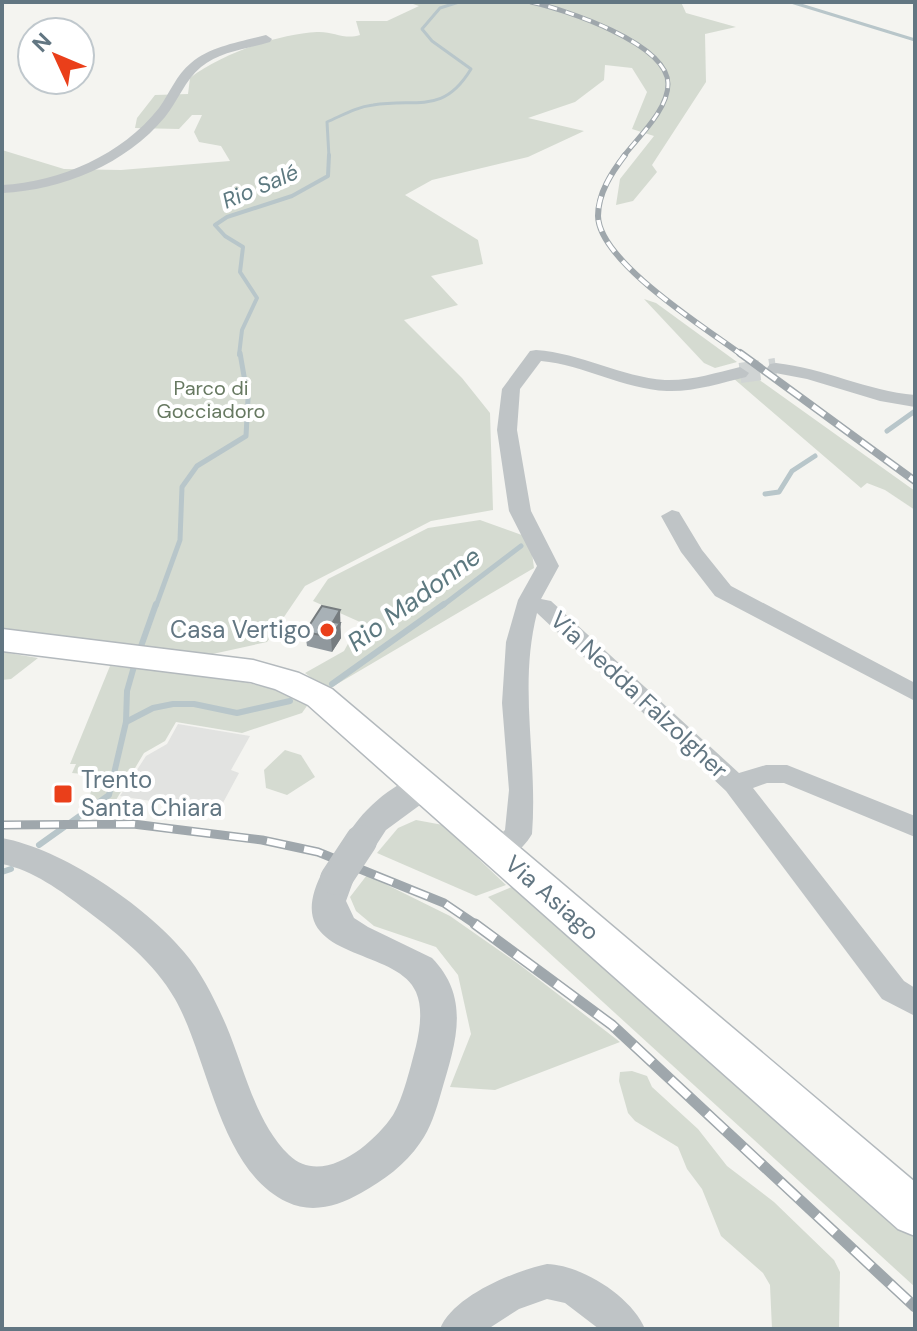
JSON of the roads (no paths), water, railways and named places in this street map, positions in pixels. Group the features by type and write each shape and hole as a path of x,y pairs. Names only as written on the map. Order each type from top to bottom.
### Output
{"main road":[{"name":"Via Asiago","path":"15,642 253,671 306,689 332,706 915,1213"}],"street":[{"path":"2,189 35,188 69,176 135,141 164,111 187,74 201,60 266,39"},
{"path":"497,851 518,834 522,790 514,703 518,642 529,600 548,566 520,511 507,430 511,389 536,355 572,358 658,385 683,385 740,373"},
{"path":"776,368 803,370 873,394 915,401"},
{"path":"672,516 692,552 723,591 915,693"},
{"name":"Via Nedda Falzolgher","path":"543,606 735,784 893,990 915,1003"},
{"name":"Via Nedda Falzolgher","path":"735,784 766,774 787,774 915,827"},
{"path":"2,851 19,853 54,870 123,920 169,960 196,1000 240,1117 260,1151 276,1170 296,1185 325,1190 350,1182 395,1144 411,1122 438,1041 440,1015 429,978 413,965 361,941 342,928 331,915 328,900 336,879 374,821 423,786"},
{"path":"462,1319 543,1281 560,1283 578,1291 627,1329"}],"waterway":[{"name":"Rio Salé","path":"329,156 327,122 367,106 440,99 461,83 471,69 432,41 422,29 440,8 459,2"},
{"path":"791,2 915,40"},
{"name":"Rio Salé","path":"239,355 242,330 257,298 240,272 243,247 225,236 215,225 227,217 292,196 328,176 329,156"},
{"name":"Rio Salé","path":"156,606 180,540 182,487 197,466 246,436 248,399 240,353"},
{"name":"Rio Madonne","path":"887,431 915,411"},
{"name":"Rio Madonne","path":"765,494 779,492 792,471 815,456"},
{"name":"Rio Madonne","path":"442,606 521,546"},
{"name":"Rio Salé","path":"139,652 156,604"},
{"name":"Rio Madonne","path":"332,684 444,604"},
{"name":"Rio Salé","path":"126,722 127,691 135,663"},
{"name":"Rio Madonne","path":"126,722 153,708 173,704 194,704 237,713 290,701"},
{"name":"Rio Salé","path":"39,845 109,795 126,722"},
{"name":"Rio Salé","path":"2,872 11,869"}],"tunnel":[{"path":"740,373 776,368"}],"railway":[{"path":"531,2 612,30 651,55 663,69 668,84 663,104 623,157"},
{"path":"625,155 600,199 598,216 603,234 616,253 657,293 742,355"},
{"path":"740,353 915,481"},
{"path":"2,825 133,824 262,840 318,852 444,903 478,926"},
{"path":"475,924 612,1025 915,1307"}],"place":[{"name":"Casa Vertigo","path":"327,630"},
{"name":"Trento Santa Chiara","path":"63,794"}],"park label":[{"name":"Parco di Gocciadoro","path":"211,400"}]}
